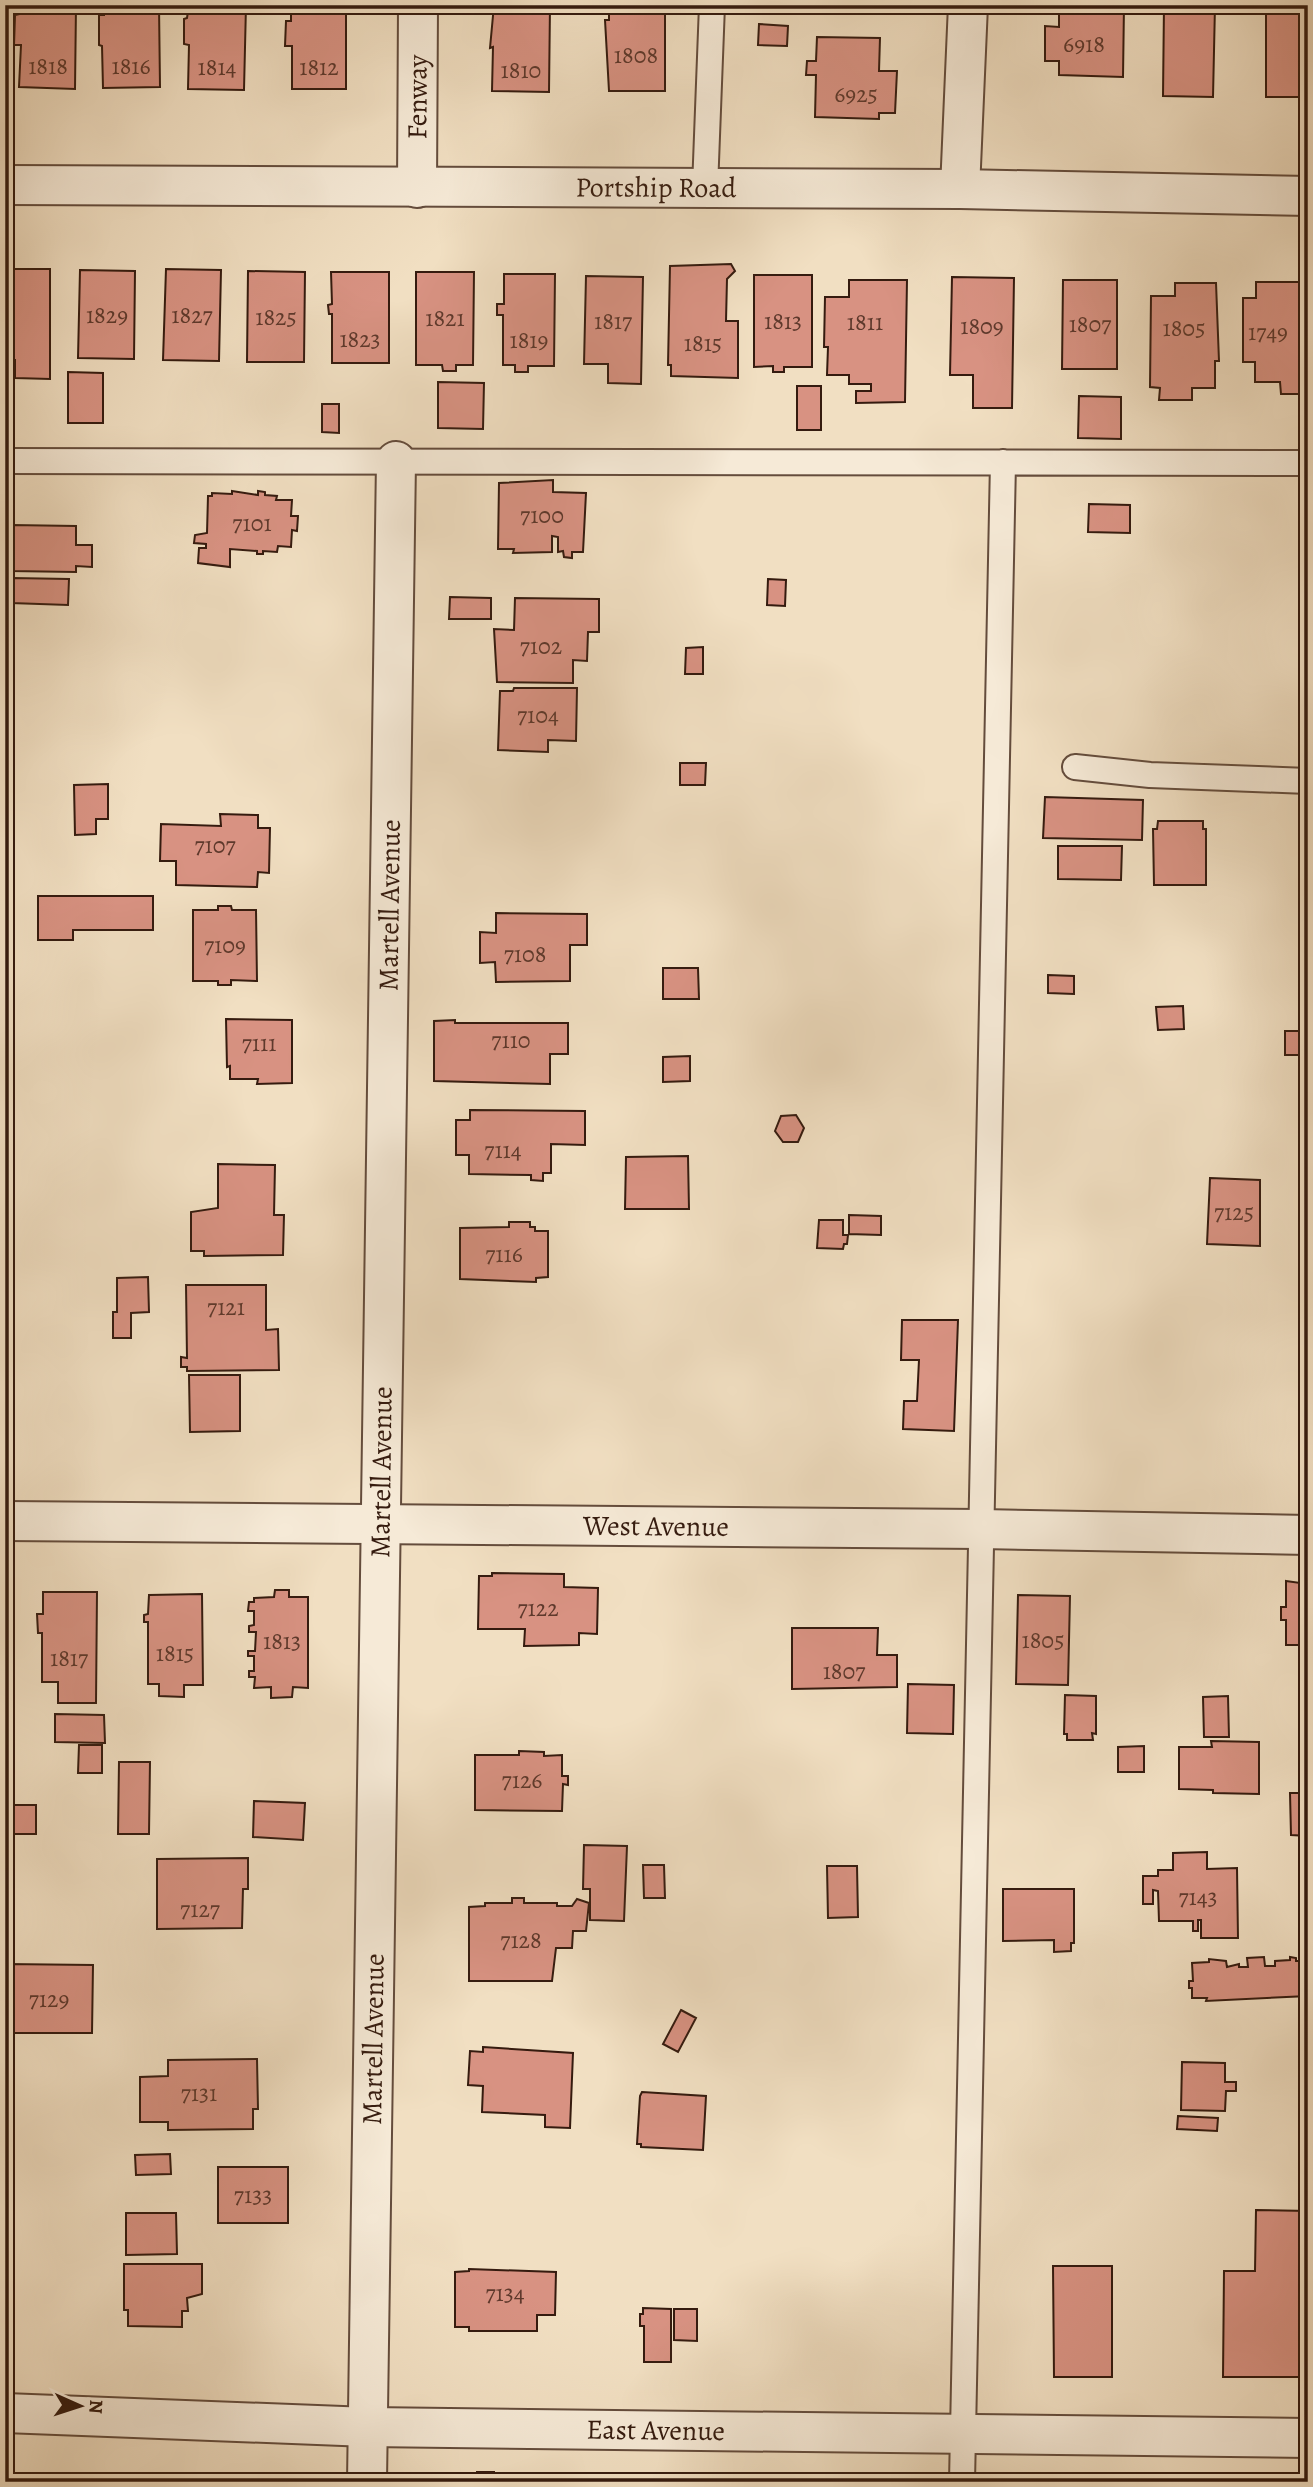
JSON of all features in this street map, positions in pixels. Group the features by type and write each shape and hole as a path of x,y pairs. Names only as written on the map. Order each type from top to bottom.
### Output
{"street":[{"name":"Fenway","path":"417,188 418,5"},
{"path":"960,189 968,5"},
{"name":"Portship Road","path":"5,185 960,189 1308,196"},
{"name":"Martell Avenue","path":"367,2482 396,461"},
{"name":"West Avenue","path":"5,1521 1308,1535"},
{"name":"East Avenue","path":"5,2413 368,2427 1308,2438"}],"lane":[{"path":"705,188 712,5"},
{"path":"5,461 1308,463"},
{"path":"962,2482 1003,462"},
{"path":"1075,766 1150,775 1308,781"}],"building":[{"path":"20,5 76,5 75,89 19,87 21,45 14,45 15,15 20,14"},
{"path":"104,5 159,5 160,87 103,88 99,15 104,15"},
{"path":"189,5 246,5 244,90 188,89 189,45 184,44 184,19 187,18"},
{"path":"291,5 346,5 346,89 292,89 292,46 285,46 286,21 291,21"},
{"path":"494,5 550,5 549,92 492,91 493,47 490,48"},
{"path":"609,5 665,5 665,91 609,91 605,20 609,20"},
{"path":"1059,5 1124,5 1123,77 1059,75 1059,61 1045,61 1045,26 1059,27"},
{"path":"1164,5 1215,5 1213,97 1163,96"},
{"path":"1266,6 1308,6 1308,97 1266,97"},
{"path":"759,24 788,26 787,46 758,45"},
{"path":"817,37 880,38 879,71 897,71 895,113 879,113 879,119 815,117 816,75 806,75 807,61 816,61"},
{"path":"731,264 735,271 727,279 726,321 738,321 738,378 671,376 671,365 668,365 670,266"},
{"path":"5,269 50,269 50,379 15,378 15,360 5,360"},
{"path":"166,269 221,270 219,361 163,360"},
{"path":"80,270 135,271 134,359 78,358"},
{"path":"248,271 305,272 304,362 247,362"},
{"path":"331,272 389,272 389,363 332,363 332,314 329,314 328,305 332,304"},
{"path":"416,272 474,272 473,365 456,365 456,371 443,371 442,365 416,365"},
{"path":"504,274 555,274 554,366 528,366 528,372 515,372 515,365 503,365 503,315 497,315 497,304 504,304"},
{"path":"754,275 812,275 812,367 784,367 784,372 773,372 773,366 754,367"},
{"path":"586,276 643,277 641,384 608,383 608,364 584,364"},
{"path":"952,277 1014,278 1012,408 973,408 973,375 950,375"},
{"path":"849,280 907,280 905,402 856,403 856,391 871,391 871,384 849,384 849,375 827,375 828,347 824,347 825,297 849,297"},
{"path":"1063,280 1117,280 1117,369 1062,369"},
{"path":"1256,282 1302,282 1301,291 1308,291 1308,361 1303,361 1304,394 1281,394 1280,382 1255,382 1255,362 1243,362 1243,298 1256,298"},
{"path":"1175,283 1216,283 1219,361 1215,361 1215,388 1192,388 1192,400 1159,400 1160,388 1150,387 1151,296 1175,296"},
{"path":"68,372 103,373 103,423 68,423"},
{"path":"438,382 484,383 483,429 438,428"},
{"path":"797,386 821,386 821,430 797,430"},
{"path":"1079,396 1121,397 1121,439 1078,438"},
{"path":"322,404 339,404 339,433 322,432"},
{"path":"553,480 553,492 586,493 583,552 572,552 572,558 564,557 563,551 558,552 558,537 552,536 552,552 513,553 514,549 498,549 499,483"},
{"path":"232,491 258,495 258,491 265,492 265,495 277,496 276,500 292,500 291,516 298,516 297,531 292,530 291,547 278,546 277,552 263,551 263,554 230,549 230,567 198,563 199,548 206,548 206,544 194,543 195,535 207,533 208,496 212,496 212,493 232,494"},
{"path":"1089,504 1130,505 1130,533 1088,532"},
{"path":"11,525 76,526 76,545 92,545 92,567 76,566 76,572 10,571"},
{"path":"12,578 69,579 68,605 11,603"},
{"path":"768,579 786,580 785,606 767,605"},
{"path":"450,597 491,598 491,619 449,619"},
{"path":"515,598 599,599 599,632 588,632 587,661 573,660 573,683 497,682 494,629 514,630"},
{"path":"1308,612 1308,668 1306,668"},
{"path":"703,647 703,674 685,674 686,648"},
{"path":"514,688 577,688 576,741 548,740 548,752 498,750 500,691 513,691"},
{"path":"680,763 706,763 705,785 680,785"},
{"path":"108,784 108,819 96,819 96,834 75,835 74,785"},
{"path":"1045,797 1143,800 1142,840 1043,838"},
{"path":"220,814 258,815 258,828 270,828 269,873 258,872 257,887 176,885 176,861 160,861 161,824 221,826"},
{"path":"1158,821 1203,821 1203,829 1206,829 1206,885 1154,885 1153,829 1157,829"},
{"path":"1058,846 1122,846 1121,880 1058,879"},
{"path":"38,896 153,896 153,930 73,930 73,940 38,940"},
{"path":"218,906 231,906 232,910 256,910 257,981 231,980 231,985 218,985 218,981 193,981 193,910 218,910"},
{"path":"496,913 587,914 587,945 570,945 570,981 496,982 495,962 480,963 480,932 496,933"},
{"path":"663,968 698,968 699,999 663,999"},
{"path":"1048,975 1074,976 1074,994 1048,993"},
{"path":"1183,1006 1184,1029 1158,1030 1156,1007"},
{"path":"226,1019 292,1020 292,1083 257,1084 258,1079 230,1079 230,1066 227,1067"},
{"path":"455,1020 455,1023 568,1023 568,1054 550,1054 550,1084 434,1081 434,1021"},
{"path":"1285,1031 1308,1031 1308,1055 1285,1055"},
{"path":"690,1056 690,1081 663,1082 663,1057"},
{"path":"470,1110 585,1111 585,1145 551,1144 551,1173 543,1173 543,1181 531,1180 531,1175 469,1174 469,1155 456,1155 456,1120 470,1120"},
{"path":"796,1115 804,1128 798,1142 783,1142 775,1131 781,1116"},
{"path":"688,1156 689,1209 625,1209 626,1157"},
{"path":"218,1164 275,1165 274,1215 284,1215 283,1255 204,1256 204,1251 191,1251 191,1212 218,1208"},
{"path":"1210,1178 1260,1180 1260,1246 1207,1244"},
{"path":"849,1215 881,1216 881,1235 849,1234"},
{"path":"819,1220 843,1220 843,1235 848,1235 843,1249 817,1248"},
{"path":"509,1222 530,1222 530,1227 535,1227 535,1231 548,1231 548,1277 536,1278 536,1282 460,1279 460,1228 509,1227"},
{"path":"148,1277 149,1312 131,1313 131,1338 113,1338 113,1312 117,1312 117,1278"},
{"path":"186,1285 266,1285 266,1330 278,1329 279,1370 187,1371 187,1367 181,1367 181,1357 187,1358"},
{"path":"902,1320 958,1320 954,1431 903,1429 904,1401 917,1401 919,1360 901,1360"},
{"path":"189,1375 240,1375 240,1431 190,1432"},
{"path":"1299,1382 1308,1382 1308,1446 1299,1446"},
{"path":"492,1573 564,1574 564,1587 598,1588 597,1634 579,1633 579,1645 524,1646 525,1629 478,1629 479,1576 492,1576"},
{"path":"1286,1581 1308,1584 1308,1645 1286,1645 1286,1620 1281,1620 1281,1607 1286,1607"},
{"path":"275,1590 289,1590 289,1597 308,1597 308,1688 293,1687 292,1697 271,1698 271,1687 254,1688 255,1677 249,1677 249,1671 254,1671 254,1656 248,1656 248,1651 255,1651 256,1632 249,1632 249,1626 254,1625 254,1611 248,1611 249,1602 254,1602 254,1598 274,1597"},
{"path":"43,1592 97,1592 96,1703 58,1703 58,1682 42,1682 42,1633 38,1633 37,1614 43,1614"},
{"path":"202,1594 203,1685 184,1685 184,1697 159,1696 159,1684 148,1684 148,1622 144,1622 144,1615 148,1614 149,1595"},
{"path":"1018,1595 1070,1596 1068,1685 1016,1684"},
{"path":"792,1628 878,1628 877,1655 897,1655 897,1687 792,1689"},
{"path":"908,1684 954,1685 953,1734 907,1733"},
{"path":"1065,1695 1096,1696 1096,1734 1092,1733 1093,1740 1067,1740 1067,1734 1064,1734"},
{"path":"1228,1696 1229,1737 1204,1737 1203,1697"},
{"path":"55,1714 104,1715 105,1743 55,1742"},
{"path":"1211,1741 1259,1742 1259,1794 1179,1789 1179,1747 1212,1747"},
{"path":"79,1745 102,1745 102,1773 78,1773"},
{"path":"1144,1746 1144,1772 1118,1772 1118,1747"},
{"path":"519,1751 544,1752 544,1756 562,1755 562,1776 568,1776 568,1785 563,1784 562,1811 475,1810 475,1755 519,1755"},
{"path":"119,1762 150,1762 149,1834 118,1834"},
{"path":"1308,1775 1308,1836 1291,1835 1290,1793 1307,1793"},
{"path":"254,1801 305,1803 303,1840 253,1837"},
{"path":"5,1805 36,1805 36,1834 5,1834"},
{"path":"584,1845 627,1846 624,1921 590,1920 590,1889 583,1889"},
{"path":"1207,1852 1207,1869 1237,1868 1238,1938 1201,1938 1201,1920 1198,1920 1198,1931 1193,1931 1193,1921 1159,1921 1158,1891 1153,1890 1153,1904 1143,1904 1143,1876 1158,1876 1158,1870 1173,1870 1173,1853"},
{"path":"248,1858 248,1889 243,1889 242,1928 157,1929 157,1859"},
{"path":"643,1865 664,1865 665,1898 644,1898"},
{"path":"827,1866 857,1866 858,1917 828,1918"},
{"path":"1003,1889 1074,1889 1074,1943 1071,1943 1071,1951 1054,1952 1054,1940 1003,1941"},
{"path":"512,1898 524,1898 524,1903 557,1903 557,1906 572,1906 577,1899 589,1903 586,1931 573,1931 572,1948 556,1948 552,1981 469,1981 469,1907 485,1906 485,1903 512,1903"},
{"path":"1264,1957 1265,1966 1275,1966 1275,1961 1290,1960 1290,1957 1296,1958 1296,1961 1308,1961 1308,1996 1206,2001 1207,1998 1192,1998 1189,1981 1193,1981 1192,1963 1209,1962 1209,1959 1226,1961 1227,1967 1239,1964 1239,1967 1248,1967 1247,1958"},
{"path":"5,1964 93,1965 92,2033 5,2033"},
{"path":"681,2010 696,2018 678,2052 663,2044"},
{"path":"1302,2040 1308,2040 1308,2089 1301,2088"},
{"path":"483,2047 573,2053 570,2128 545,2127 545,2115 482,2112 483,2086 468,2085 470,2051 483,2052"},
{"path":"257,2059 258,2109 253,2109 253,2129 168,2130 168,2122 140,2122 140,2077 168,2076 168,2060"},
{"path":"1182,2062 1225,2063 1225,2082 1236,2082 1236,2091 1226,2091 1225,2111 1181,2110"},
{"path":"642,2092 706,2096 703,2150 641,2147 641,2144 637,2144"},
{"path":"1178,2116 1218,2118 1217,2131 1177,2129"},
{"path":"170,2154 171,2174 136,2175 135,2155"},
{"path":"218,2167 288,2167 288,2223 218,2223"},
{"path":"1256,2210 1308,2211 1308,2377 1223,2377 1224,2271 1255,2271"},
{"path":"126,2213 176,2213 177,2254 126,2255"},
{"path":"124,2264 202,2264 202,2294 187,2298 188,2311 182,2311 182,2327 128,2326 128,2310 124,2310"},
{"path":"1053,2266 1112,2266 1112,2377 1054,2377"},
{"path":"469,2269 556,2272 555,2315 537,2315 537,2331 469,2331 469,2327 455,2327 455,2272"},
{"path":"643,2308 671,2309 671,2362 644,2362 644,2326 640,2326"},
{"path":"674,2309 697,2309 697,2341 674,2340"},
{"path":"477,2472 494,2472 494,2482 477,2482"},
{"path":"1076,2473 1112,2474 1112,2481 1141,2482 1076,2482"},
{"path":"811,2479 811,2482 758,2482 758,2480"},
{"path":"705,2480 706,2482 650,2482"},
{"path":"918,2480 918,2482 863,2482"}]}
